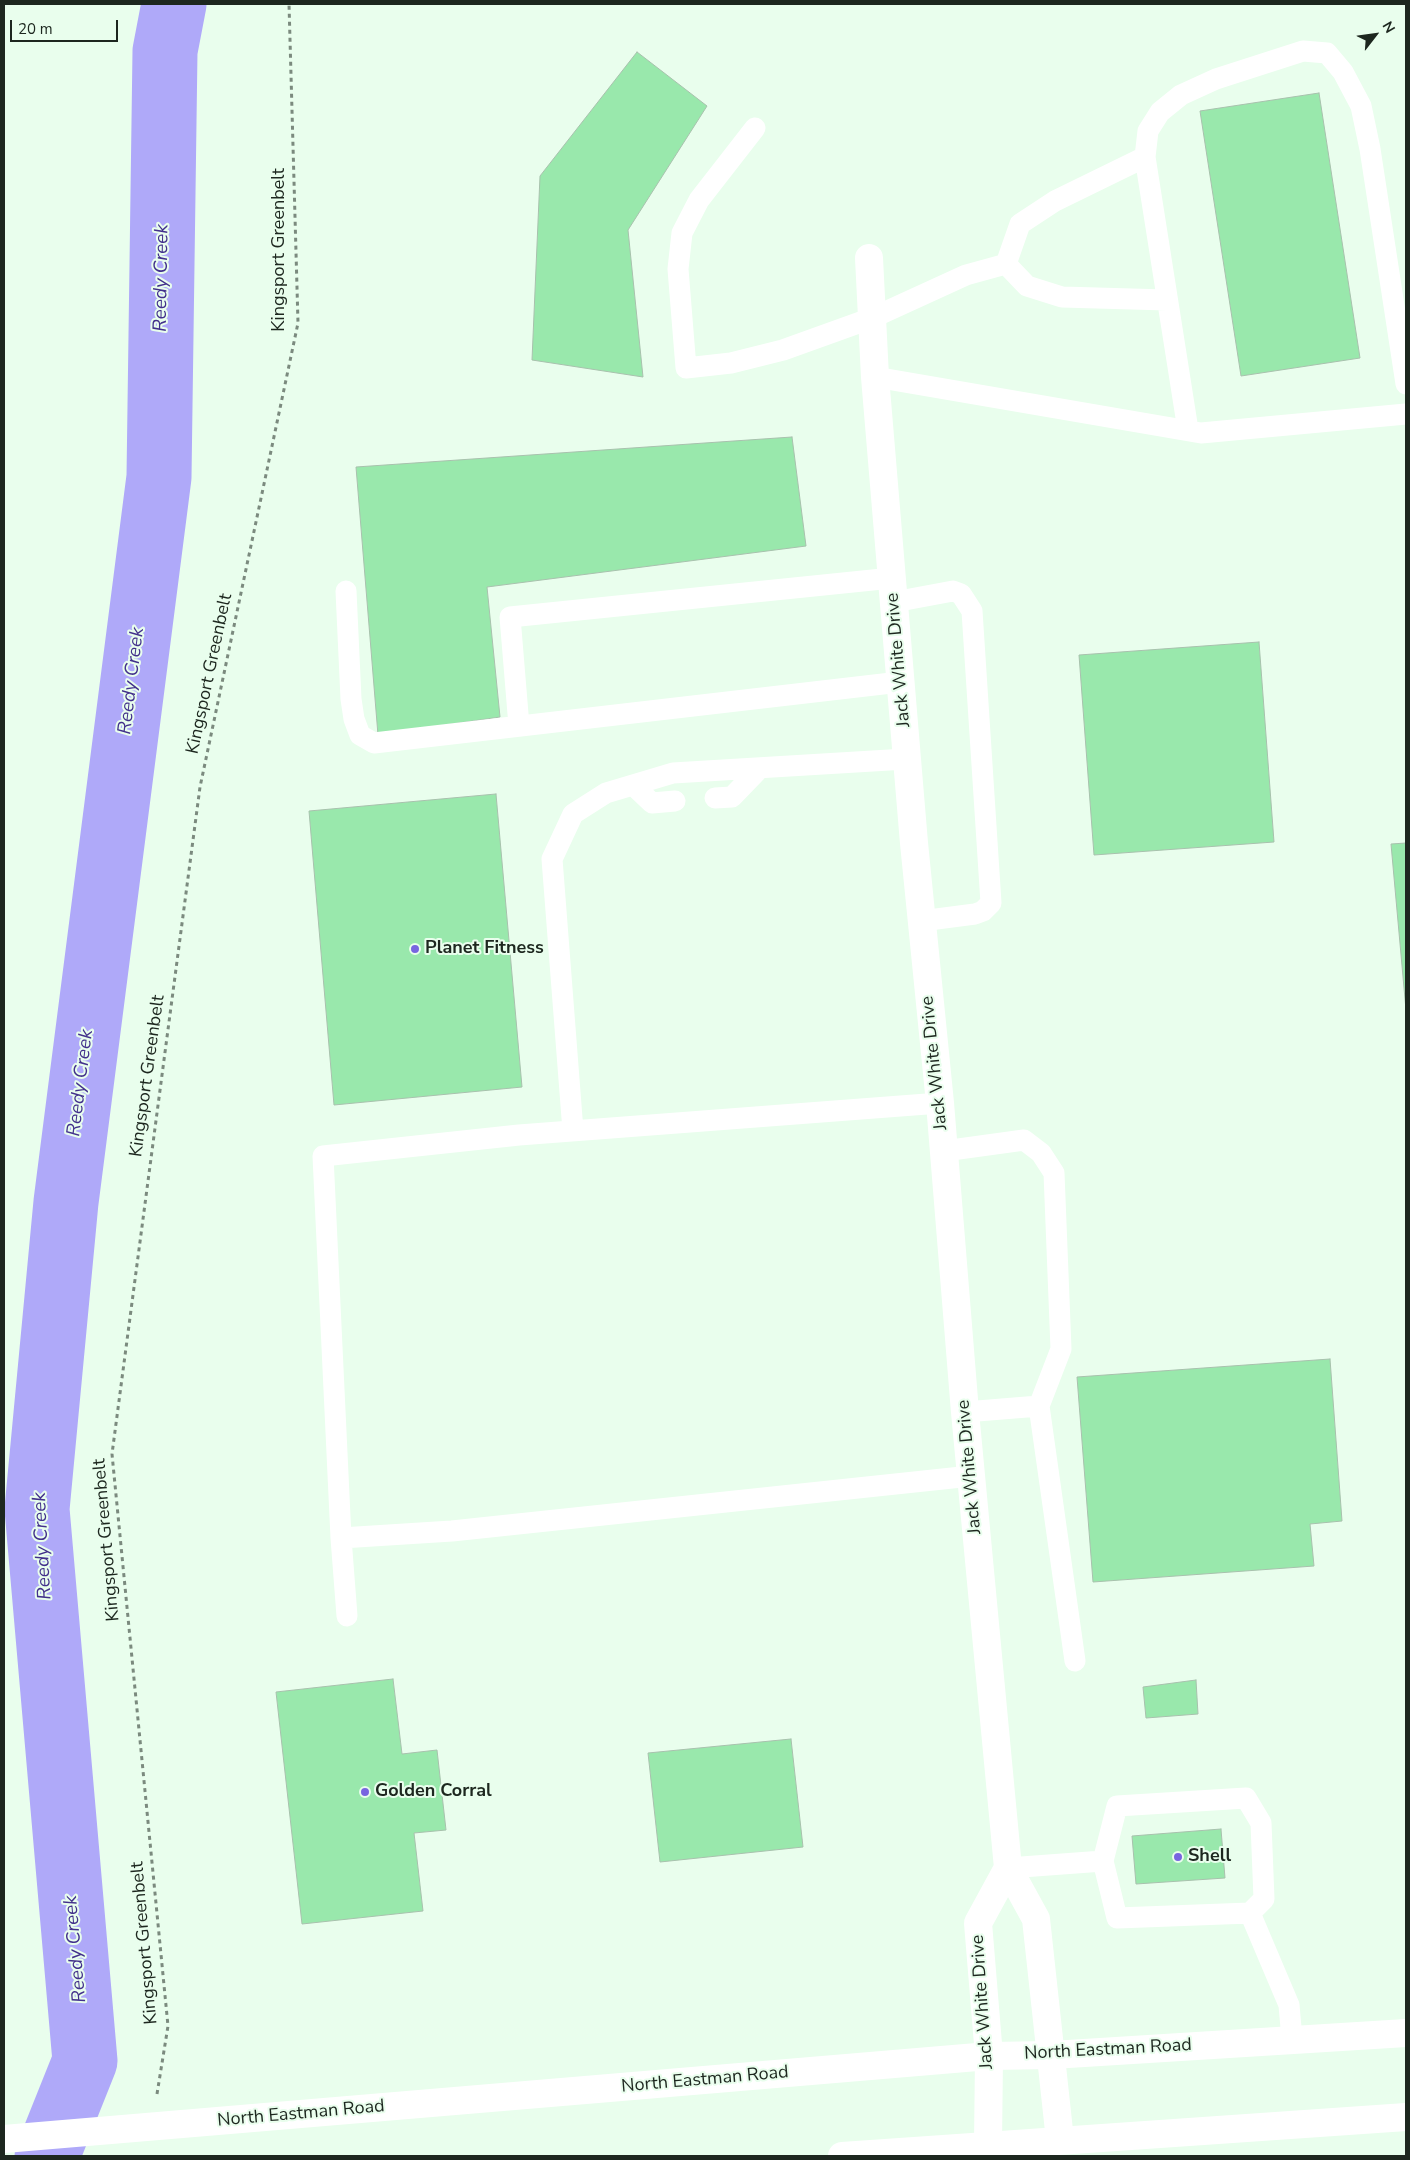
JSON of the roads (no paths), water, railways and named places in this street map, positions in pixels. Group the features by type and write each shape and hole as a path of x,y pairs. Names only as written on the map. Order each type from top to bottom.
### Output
{"street":[{"name":"Jack White Drive","path":"869,258 875,378 906,759 940,1103 965,1412 1008,1868 1036,1919 1061,2148"},
{"name":"Jack White Drive","path":"987,2150 989,2056 978,1923 1008,1868"},
{"name":"North Eastman Road","path":"4,2139 989,2056 1052,2055 1406,2033"},
{"path":"842,2156 1061,2148 1406,2117"}],"lane":[{"path":"1188,430 1145,157 1148,131 1160,112 1181,95 1216,79 1303,51 1327,52 1343,72 1361,106 1370,149 1406,384"},
{"path":"755,128 699,200 682,233 678,269 686,368 732,362 783,350 872,318 966,275 1006,264"},
{"path":"1006,264 1020,224 1055,201 1145,157"},
{"path":"1006,264 1027,286 1062,297 1167,300"},
{"path":"875,378 1201,433 1406,414"},
{"path":"520,726 510,617 893,590 953,591 962,594 972,612 991,903 983,911 975,914 921,921"},
{"path":"346,591 351,699 354,719 360,735 374,742 900,682"},
{"path":"573,1131 552,859 573,814 606,793 673,773 906,759"},
{"path":"714,798 732,797 760,768"},
{"path":"633,785 652,803 675,801"},
{"path":"347,1616 341,1538 323,1156 573,1131 940,1103"},
{"path":"944,1151 1024,1140 1041,1153 1054,1173 1061,1349 1039,1406 1075,1661"},
{"path":"965,1412 1039,1406"},
{"path":"341,1538 452,1531 971,1476"},
{"path":"1246,1798 1260,1823 1264,1898 1250,1913 1117,1918 1103,1861 1117,1806 1246,1798"},
{"path":"1008,1868 1103,1861"},
{"path":"1250,1913 1289,2005 1292,2039"}],"waterway":[{"name":"Reedy Creek","path":"47,2156 85,2061 37,1509 66,1202 159,477 165,51 174,4"}],"place":[{"name":"Planet Fitness","path":"415,949"},
{"name":"Golden Corral","path":"365,1792"},
{"name":"Shell","path":"1178,1857"}]}
